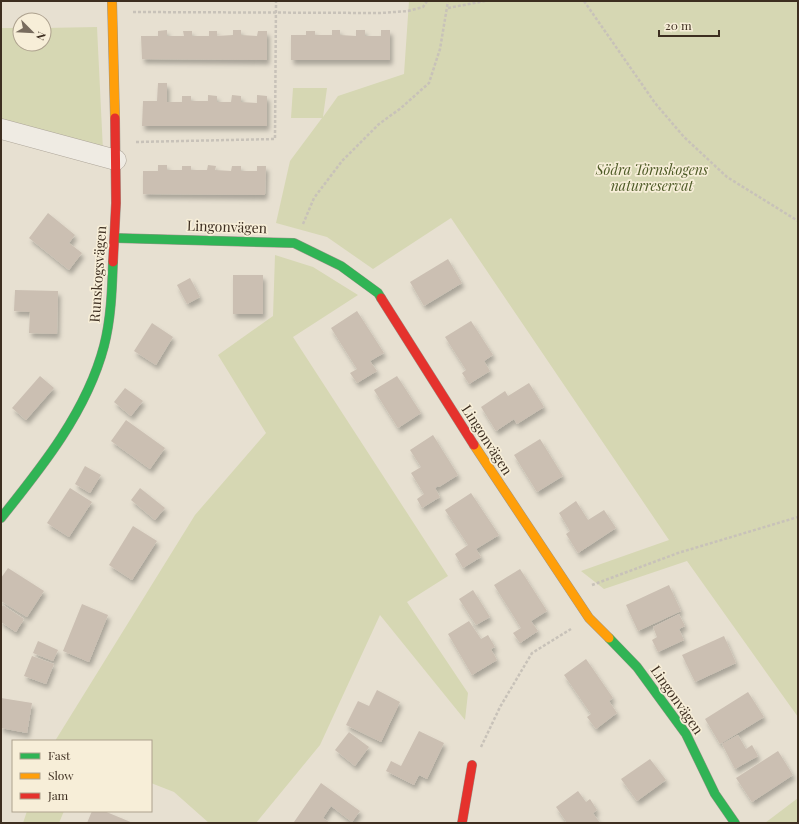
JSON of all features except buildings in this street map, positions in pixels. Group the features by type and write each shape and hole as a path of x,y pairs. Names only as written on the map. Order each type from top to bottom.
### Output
{"street":[{"name":"Runskogsvägen","path":"1,518 39,470 65,430 88,388 100,358 108,330 115,238 112,1"},
{"path":"1,129 115,151"},
{"name":"Lingonvägen","path":"115,238 294,243 341,266 378,293 469,438 589,618 637,667 686,734 715,794 735,823"},
{"path":"462,823 472,765"}],"path":[{"path":"115,151 275,140 276,1"},
{"path":"112,12 381,13 408,11 423,8 427,1"},
{"path":"294,243 314,198 342,161 379,124 401,108 429,83 440,49 448,1"},
{"path":"448,8 485,1"},
{"path":"584,1 655,103 684,137 727,177 798,221"},
{"path":"572,593 678,553 798,517"},
{"path":"472,765 500,708 532,653 589,618"}],"green space":[{"name":"Södra Törnskogens naturreservat","path":"409,1 798,1 798,717 687,561 604,589 581,571 669,540 451,218 373,269 327,237 276,223 290,161 322,118 291,118 293,88 327,88 323,117 338,96 404,74"},
{"path":"97,27 103,151 1,120 1,28 12,28 12,52 52,52 52,28"},
{"path":"275,255 313,267 358,295 293,337 448,576 407,602 468,693 465,720 380,615 320,745 256,823 209,823 174,792 152,783 152,740 56,740 195,515 266,433 218,355 273,316"},
{"path":"798,798 798,823 765,823"},
{"path":"27,812 64,812 59,823 23,823"}],"traffic: fast":[{"path":"115,238 294,243 341,266 378,293 381,298"},
{"path":"1,518 32,479 62,437 75,416 86,393 104,346 111,304 113,262"},
{"path":"609,638 637,667 686,734 715,794 735,823"}],"traffic: slow":[{"path":"112,1 115,118"},
{"path":"474,445 589,618 609,638"}],"traffic: jam":[{"path":"113,262 116,203 115,118"},
{"path":"381,298 474,445"},
{"path":"462,823 472,765"}]}
